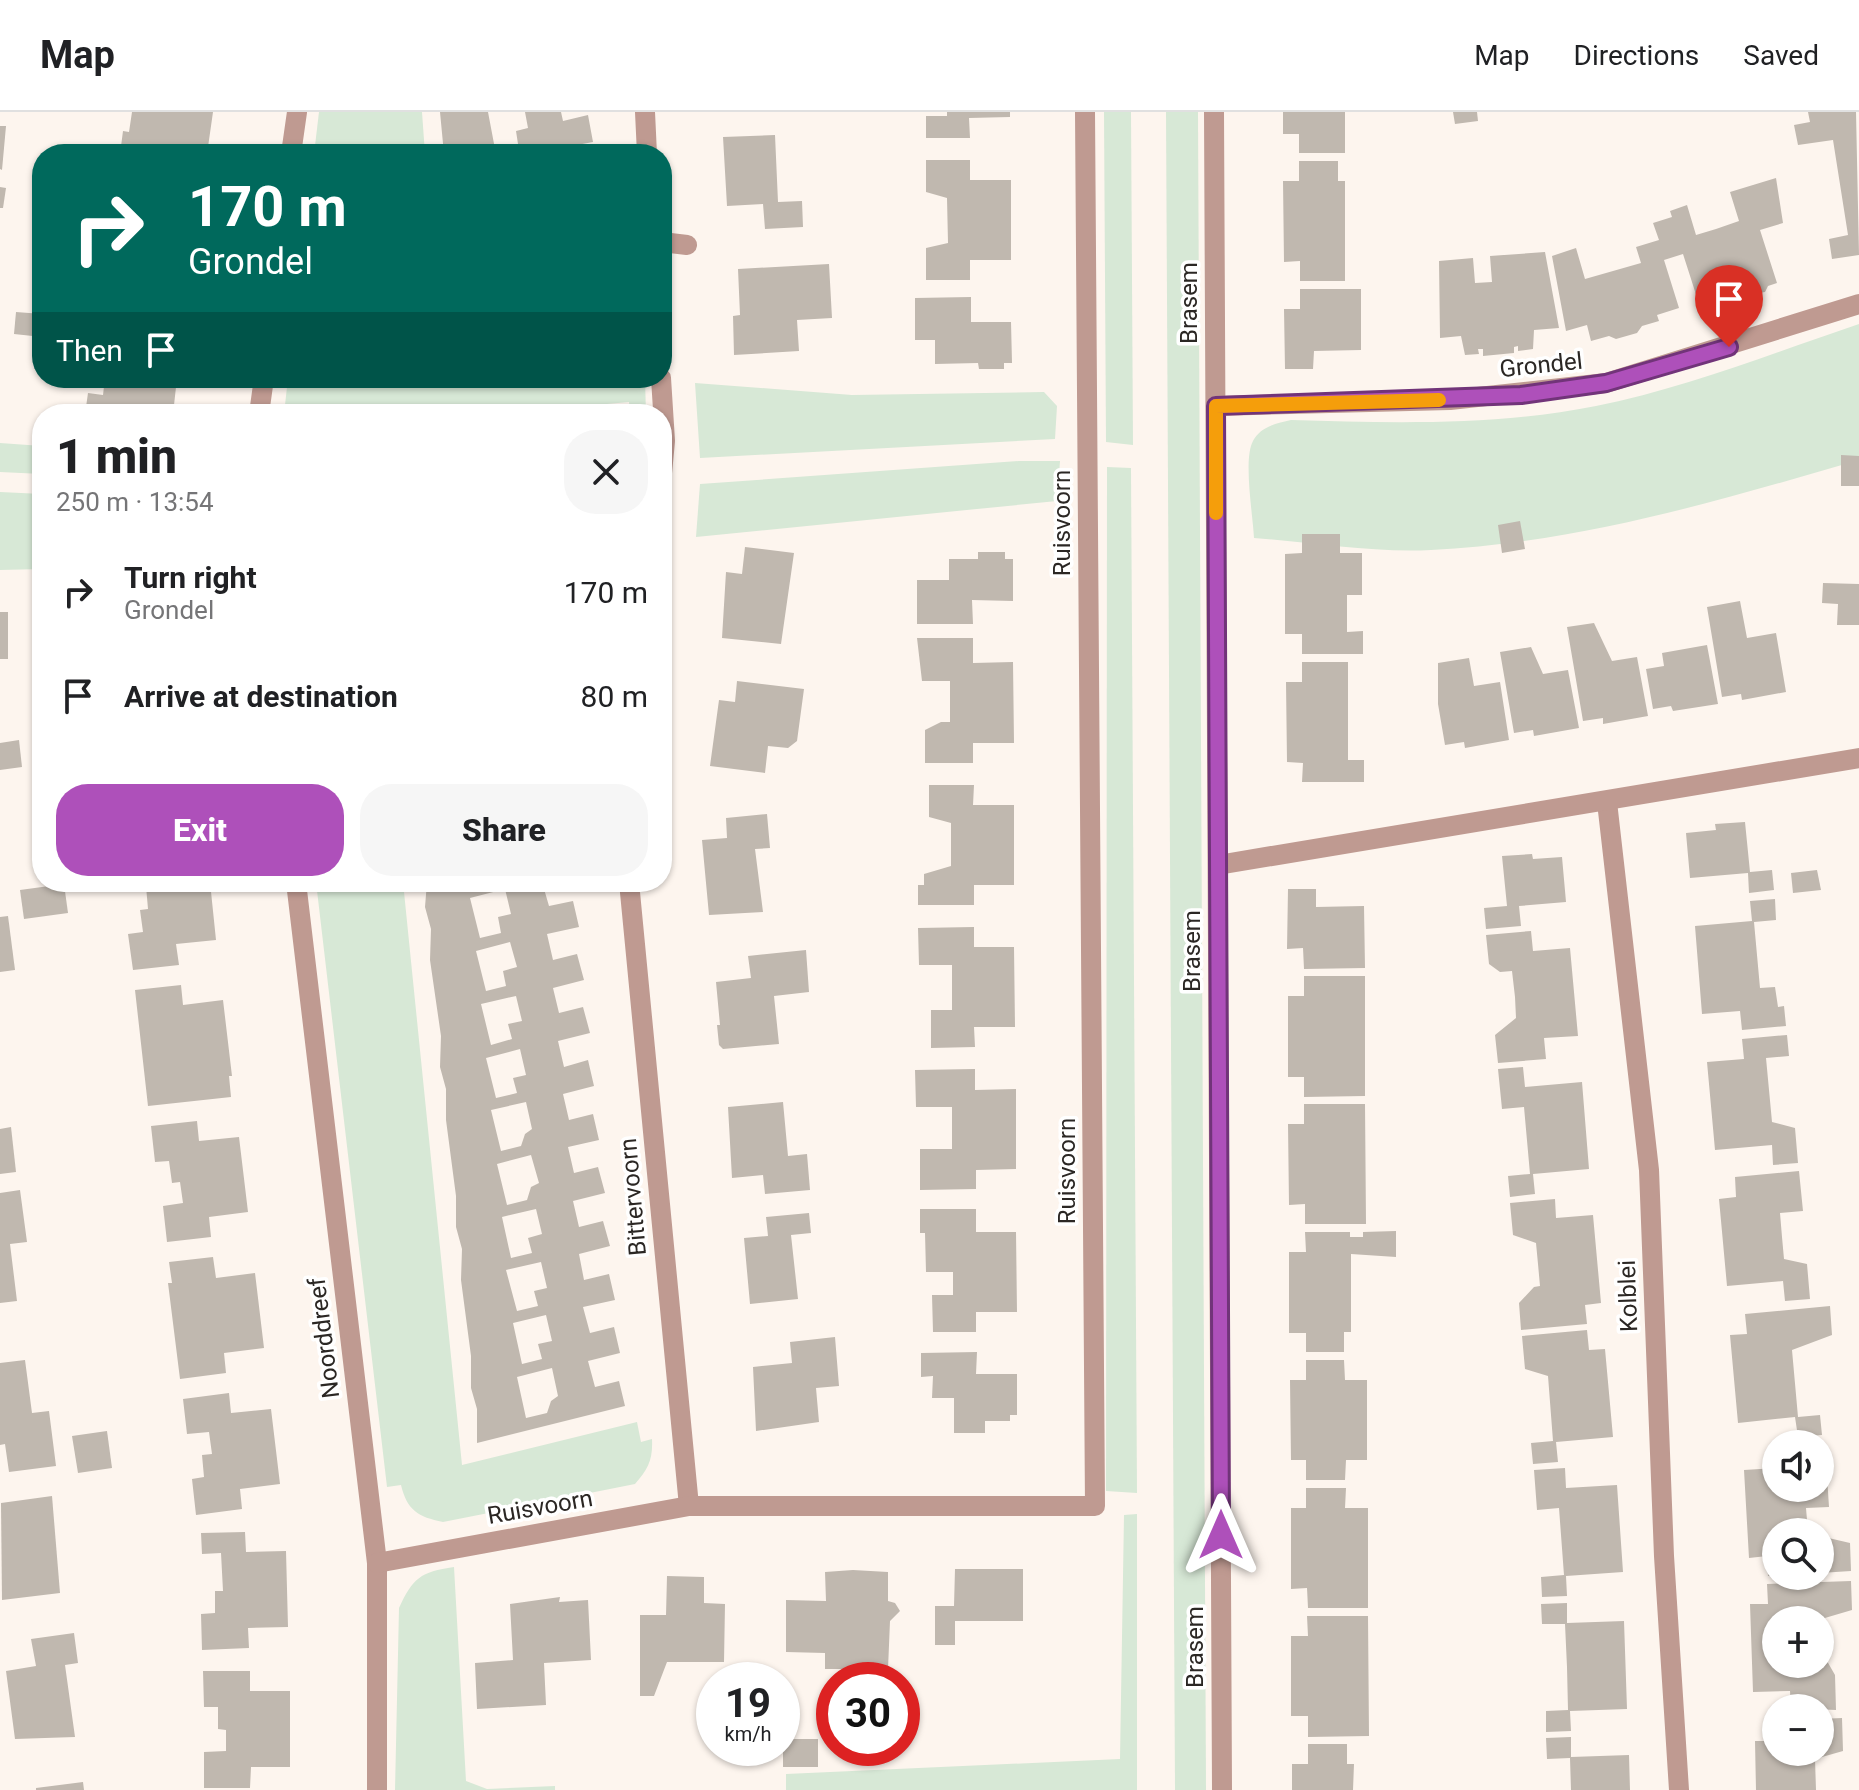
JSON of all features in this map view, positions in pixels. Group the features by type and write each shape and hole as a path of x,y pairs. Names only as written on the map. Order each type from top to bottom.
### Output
{"street":[{"path":"292,144 297,112"},
{"path":"645,112 647,144"},
{"name":"Ruisvoorn","path":"377,1563 689,1506 1095,1506 1085,112"},
{"name":"Brasem","path":"1214,112 1222,1790"},
{"path":"672,243 687,245"},
{"name":"Grondel","path":"1216,406 1450,400 1606,383 1859,304"},
{"path":"1218,865 1859,758"},
{"name":"Kolblei","path":"1607,802 1649,1170 1664,1556 1679,1790"},
{"name":"Noorddreef","path":"297,892 377,1563 377,1790"},
{"name":"Bittervoorn","path":"630,892 689,1506"}],"green space":[{"path":"319,112 422,112 424,144 315,144"},
{"path":"1104,112 1131,112 1133,445 1106,442"},
{"path":"1166,112 1198,112 1206,1790 1175,1790"},
{"path":"1859,324 1859,460 1647,518 1486,546 1387,550 1254,538 1250,449 1260,432 1275,424 1291,420 1482,420 1596,406 1663,390"},
{"path":"695,383 852,395 1044,392 1057,406 1055,439 700,458"},
{"path":"287,388 645,388 646,404 629,402 285,404"},
{"path":"0,443 32,445 32,474 0,472"},
{"path":"1019,461 1060,461 1057,501 696,537 700,484"},
{"path":"1107,467 1131,468 1137,1493 1106,1491"},
{"path":"0,492 32,494 32,569 0,570"},
{"path":"317,892 404,892 462,1465 637,1422 641,1442 652,1439 649,1464 635,1484 443,1522 415,1511 401,1485 387,1487"},
{"path":"1137,1514 1137,1790 786,1790 786,1774 1120,1759 1124,1515"},
{"path":"454,1567 466,1781 487,1789 555,1786 555,1790 395,1790 399,1608 419,1578 433,1571"}],"building":[{"path":"132,112 213,112 208,144 121,144 123,131 129,132"},
{"path":"440,112 488,112 494,144 443,144"},
{"path":"525,112 561,112 563,121 588,115 593,142 518,144 516,131 528,128"},
{"path":"947,112 1010,112 1010,117 969,118 970,138 926,138 926,116 947,116"},
{"path":"1283,112 1345,112 1345,153 1299,153 1299,134 1283,134"},
{"path":"1453,112 1477,112 1478,121 1455,124"},
{"path":"1808,112 1856,112 1859,255 1832,259 1829,239 1848,235 1833,140 1798,145 1794,125 1810,122"},
{"path":"0,126 6,126 2,170 0,169"},
{"path":"775,135 778,202 802,201 803,227 765,229 763,204 727,206 723,137"},
{"path":"926,160 970,160 970,180 1011,180 1011,260 970,260 970,280 926,280 926,248 948,243 947,198 926,192"},
{"path":"1299,161 1338,161 1338,181 1345,181 1345,281 1300,281 1300,261 1284,262 1283,181 1299,181"},
{"path":"1776,178 1783,223 1760,230 1777,283 1768,286 1765,292 1732,297 1728,303 1716,308 1709,304 1700,307 1683,254 1664,260 1679,308 1657,315 1659,321 1642,326 1637,333 1616,339 1609,336 1591,341 1587,325 1566,331 1552,256 1576,248 1585,279 1641,263 1636,247 1659,240 1653,223 1672,217 1670,211 1687,205 1696,235 1716,229 1739,221 1730,192"},
{"path":"0,187 6,188 3,208 0,208"},
{"path":"1545,252 1559,328 1534,330 1533,349 1518,351 1518,346 1514,347 1514,353 1483,356 1483,349 1478,349 1479,354 1465,355 1461,336 1440,338 1439,261 1473,258 1475,283 1492,282 1490,256"},
{"path":"829,264 832,318 797,320 799,351 734,355 733,316 740,315 738,269"},
{"path":"1300,289 1361,289 1361,350 1314,351 1313,369 1285,369 1284,309 1300,309"},
{"path":"971,297 971,322 1011,322 1012,363 1004,363 1004,369 979,369 978,363 935,364 935,340 915,340 915,298"},
{"path":"16,312 32,313 32,336 14,334"},
{"path":"104,388 176,388 174,404 86,404 88,393 103,395"},
{"path":"1841,455 1859,456 1859,486 1841,486"},
{"path":"1520,521 1525,549 1502,553 1498,525"},
{"path":"1302,534 1340,534 1340,553 1362,553 1362,595 1347,595 1347,632 1363,631 1363,654 1302,654 1302,634 1285,634 1285,554 1302,553"},
{"path":"745,547 794,553 781,644 722,638 726,572 742,574"},
{"path":"978,552 1005,552 1005,559 1013,559 1013,601 972,600 973,624 917,624 917,580 949,580 949,559 978,559"},
{"path":"1823,583 1859,584 1859,625 1837,625 1838,604 1822,603"},
{"path":"1740,601 1747,638 1776,633 1786,692 1742,700 1741,694 1722,697 1707,607"},
{"path":"0,612 8,612 8,659 0,659"},
{"path":"1594,623 1612,661 1637,657 1648,716 1603,724 1603,718 1583,721 1567,627"},
{"path":"917,638 973,638 973,663 1013,662 1014,743 973,743 973,763 925,763 925,730 941,722 950,722 950,681 922,681"},
{"path":"1707,645 1718,704 1673,711 1671,706 1653,709 1646,669 1664,666 1662,653"},
{"path":"1531,647 1543,674 1568,670 1579,728 1534,736 1533,730 1514,733 1500,652"},
{"path":"1469,658 1474,686 1500,682 1509,740 1465,748 1464,742 1445,745 1438,704 1438,663"},
{"path":"1302,662 1348,662 1348,760 1364,760 1364,782 1302,782 1303,763 1287,762 1286,682 1302,682"},
{"path":"737,681 804,689 797,741 788,748 768,746 765,773 710,766 719,700 735,702"},
{"path":"19,740 22,767 0,770 0,743"},
{"path":"929,785 974,785 973,805 1014,805 1014,885 974,885 974,905 918,905 918,885 924,885 924,874 951,866 951,823 929,817"},
{"path":"767,814 770,848 755,849 763,912 709,915 702,840 727,838 726,818"},
{"path":"1745,822 1750,872 1772,870 1774,890 1749,893 1748,873 1690,878 1686,833 1716,830 1715,824"},
{"path":"1532,854 1533,859 1562,857 1566,902 1519,906 1521,926 1486,929 1484,908 1507,906 1502,856"},
{"path":"1817,870 1821,890 1793,893 1791,873"},
{"path":"1288,889 1316,889 1316,907 1364,906 1365,968 1304,969 1303,948 1287,949"},
{"path":"20,890 65,892 68,913 24,919"},
{"path":"147,892 211,892 216,940 176,944 179,965 133,970 128,934 143,932 140,910 148,909"},
{"path":"426,892 493,892 470,898 480,938 501,933 498,917 511,914 506,892 545,892 549,906 573,901 579,927 547,934 553,960 577,954 584,980 553,988 559,1013 583,1007 590,1033 558,1041 564,1067 588,1060 594,1086 563,1094 569,1120 593,1114 599,1140 568,1147 574,1173 598,1167 605,1193 573,1201 579,1227 603,1221 610,1246 579,1254 584,1280 609,1274 615,1300 583,1307 590,1333 614,1327 620,1353 588,1361 595,1387 619,1381 625,1406 477,1443 477,1409 471,1388 471,1356 461,1280 462,1249 456,1227 446,1089 440,1067 441,1036 430,960 431,929 425,907","holes":["510,942 517,967 503,971 506,986 486,991 476,951","516,996 522,1021 508,1024 512,1039 491,1045 481,1004","520,1049 526,1075 513,1078 517,1093 496,1098 486,1058","526,1102 532,1129 525,1134 521,1146 501,1151 491,1110","531,1155 539,1183 531,1187 527,1200 507,1205 497,1164","536,1209 542,1234 528,1238 532,1253 511,1258 502,1217","541,1262 547,1288 534,1291 538,1306 517,1311 506,1270","546,1315 552,1341 538,1344 542,1359 522,1364 513,1323","552,1368 558,1396 551,1401 547,1413 526,1418 517,1377"]},
{"path":"1775,899 1776,920 1754,922 1760,988 1775,987 1778,1007 1784,1006 1786,1026 1742,1030 1740,1011 1702,1014 1695,926 1752,921 1750,901"},
{"path":"8,916 15,970 0,972 0,917"},
{"path":"974,927 974,947 1014,947 1015,1027 974,1027 975,1047 931,1048 931,1010 952,1010 952,965 919,965 918,928"},
{"path":"1531,931 1533,951 1570,948 1578,1036 1544,1038 1546,1059 1498,1063 1495,1035 1516,1018 1515,997 1512,971 1500,972 1489,964 1486,935"},
{"path":"806,950 809,992 774,996 779,1044 723,1049 719,1045 716,982 751,978 748,956"},
{"path":"1304,976 1365,976 1365,1096 1304,1097 1304,1077 1288,1077 1288,996 1304,996"},
{"path":"181,985 183,1005 223,1000 232,1076 229,1076 231,1097 148,1106 135,990"},
{"path":"1787,1035 1789,1056 1766,1058 1772,1122 1795,1128 1798,1163 1773,1165 1772,1145 1715,1150 1707,1062 1744,1059 1742,1039"},
{"path":"1523,1067 1525,1087 1582,1082 1589,1169 1533,1174 1535,1194 1510,1197 1508,1176 1530,1174 1524,1107 1502,1109 1498,1069"},
{"path":"975,1069 975,1090 1016,1089 1016,1169 976,1170 976,1189 920,1190 920,1149 952,1149 952,1107 916,1107 915,1070"},
{"path":"783,1102 788,1156 807,1154 810,1190 765,1194 763,1175 732,1178 728,1107"},
{"path":"1304,1104 1365,1104 1366,1224 1305,1224 1305,1204 1289,1205 1288,1124 1304,1124"},
{"path":"197,1121 199,1141 239,1137 248,1212 209,1217 211,1237 167,1242 163,1206 183,1203 180,1182 172,1183 169,1161 155,1162 151,1126"},
{"path":"11,1127 16,1172 0,1174 0,1129"},
{"path":"1799,1171 1803,1211 1780,1213 1782,1237 1784,1259 1807,1264 1810,1299 1785,1301 1783,1281 1727,1286 1719,1199 1736,1197 1735,1177"},
{"path":"20,1190 27,1242 10,1244 17,1301 0,1303 0,1193"},
{"path":"1555,1199 1556,1218 1593,1215 1601,1303 1585,1305 1587,1324 1521,1330 1519,1303 1534,1287 1540,1286 1536,1243 1513,1235 1510,1203"},
{"path":"920,1209 976,1209 976,1232 1016,1232 1017,1312 976,1312 976,1332 933,1332 932,1295 953,1295 953,1272 926,1272 925,1233 920,1233"},
{"path":"809,1213 811,1233 791,1235 798,1299 750,1304 744,1238 768,1236 766,1217"},
{"path":"1396,1231 1396,1257 1351,1254 1351,1332 1344,1332 1344,1352 1306,1352 1306,1333 1289,1333 1289,1252 1306,1252 1305,1232 1350,1232 1350,1237 1363,1237 1363,1232"},
{"path":"213,1257 216,1278 255,1273 264,1348 224,1353 226,1373 180,1379 168,1283 172,1283 169,1262"},
{"path":"1830,1306 1832,1335 1792,1350 1798,1417 1820,1415 1822,1430 1797,1430 1795,1417 1738,1423 1730,1335 1747,1334 1745,1314"},
{"path":"1587,1330 1589,1350 1605,1349 1613,1437 1556,1442 1558,1462 1533,1464 1531,1443 1553,1441 1548,1376 1525,1369 1522,1336"},
{"path":"835,1337 839,1386 816,1388 819,1422 756,1431 753,1367 792,1363 790,1342"},
{"path":"977,1352 976,1374 1017,1374 1017,1415 1010,1415 1010,1421 985,1421 985,1433 954,1433 954,1398 932,1398 933,1376 921,1377 921,1353"},
{"path":"25,1360 32,1413 49,1411 56,1466 9,1472 5,1444 0,1445 0,1363"},
{"path":"1306,1360 1344,1360 1345,1380 1367,1380 1367,1460 1346,1460 1345,1480 1306,1480 1306,1460 1291,1460 1290,1380 1306,1380"},
{"path":"229,1393 231,1413 271,1409 280,1484 240,1489 242,1509 196,1515 192,1479 204,1477 202,1455 212,1454 209,1432 187,1434 183,1399"},
{"path":"107,1431 112,1468 78,1473 72,1436"},
{"path":"1565,1468 1566,1488 1617,1485 1623,1572 1566,1576 1567,1596 1542,1597 1541,1577 1564,1575 1559,1508 1537,1510 1534,1470"},
{"path":"1762,1469 1762,1502 1829,1502 1829,1507 1806,1508 1807,1518 1762,1518 1762,1557 1749,1558 1744,1470"},
{"path":"1306,1488 1346,1488 1345,1508 1368,1508 1368,1608 1308,1608 1307,1588 1291,1589 1291,1508 1306,1508"},
{"path":"52,1496 60,1593 2,1600 1,1503"},
{"path":"245,1532 246,1552 286,1551 288,1627 248,1628 249,1648 202,1650 201,1614 215,1613 215,1591 223,1591 221,1553 202,1554 201,1533"},
{"path":"1834,1539 1850,1543 1851,1571 1834,1572"},
{"path":"955,1569 1023,1569 1023,1621 955,1621 955,1645 935,1645 935,1606 954,1606"},
{"path":"825,1572 888,1572 888,1601 895,1603 900,1611 890,1621 888,1662 825,1662 825,1653 786,1652 786,1600 826,1601"},
{"path":"667,1576 704,1577 704,1603 725,1604 724,1662 667,1662 654,1696 640,1696 640,1615 666,1615"},
{"path":"1851,1581 1852,1610 1834,1615 1834,1606 1762,1606 1762,1678 1834,1678 1834,1673 1836,1710 1834,1694 1753,1692 1750,1604 1768,1604 1767,1590 1834,1590 1834,1582"},
{"path":"560,1597 559,1602 588,1600 591,1660 544,1663 546,1705 477,1709 475,1663 513,1660 510,1604"},
{"path":"1567,1603 1567,1623 1624,1621 1627,1709 1570,1711 1571,1731 1546,1732 1546,1711 1568,1710 1567,1667 1565,1624 1542,1624 1541,1604"},
{"path":"1307,1616 1368,1616 1369,1736 1308,1737 1308,1716 1291,1716 1291,1636 1308,1636"},
{"path":"74,1633 78,1663 65,1665 75,1737 15,1739 6,1671 36,1666 31,1639"},
{"path":"203,1671 250,1671 250,1691 290,1691 290,1767 251,1767 250,1788 204,1788 204,1752 226,1751 226,1730 218,1729 218,1707 204,1707"},
{"path":"1834,1718 1842,1718 1843,1751 1834,1754"},
{"path":"1571,1737 1571,1757 1629,1755 1630,1790 1571,1790 1570,1758 1547,1759 1546,1738"},
{"path":"800,1739 816,1739 818,1767 783,1767 800,1766"},
{"path":"1755,1741 1762,1741 1762,1766 1815,1766 1816,1790 1756,1790"},
{"path":"1308,1744 1347,1744 1347,1764 1354,1764 1353,1790 1292,1790 1292,1764 1308,1764"},
{"path":"83,1782 84,1790 36,1790 36,1788"}],"slow traffic":[{"path":"1216,513 1216,406 1439,400"}],"route":[{"path":"1221,1535 1216,406 1450,400 1521,395 1606,383 1729,347"}]}
